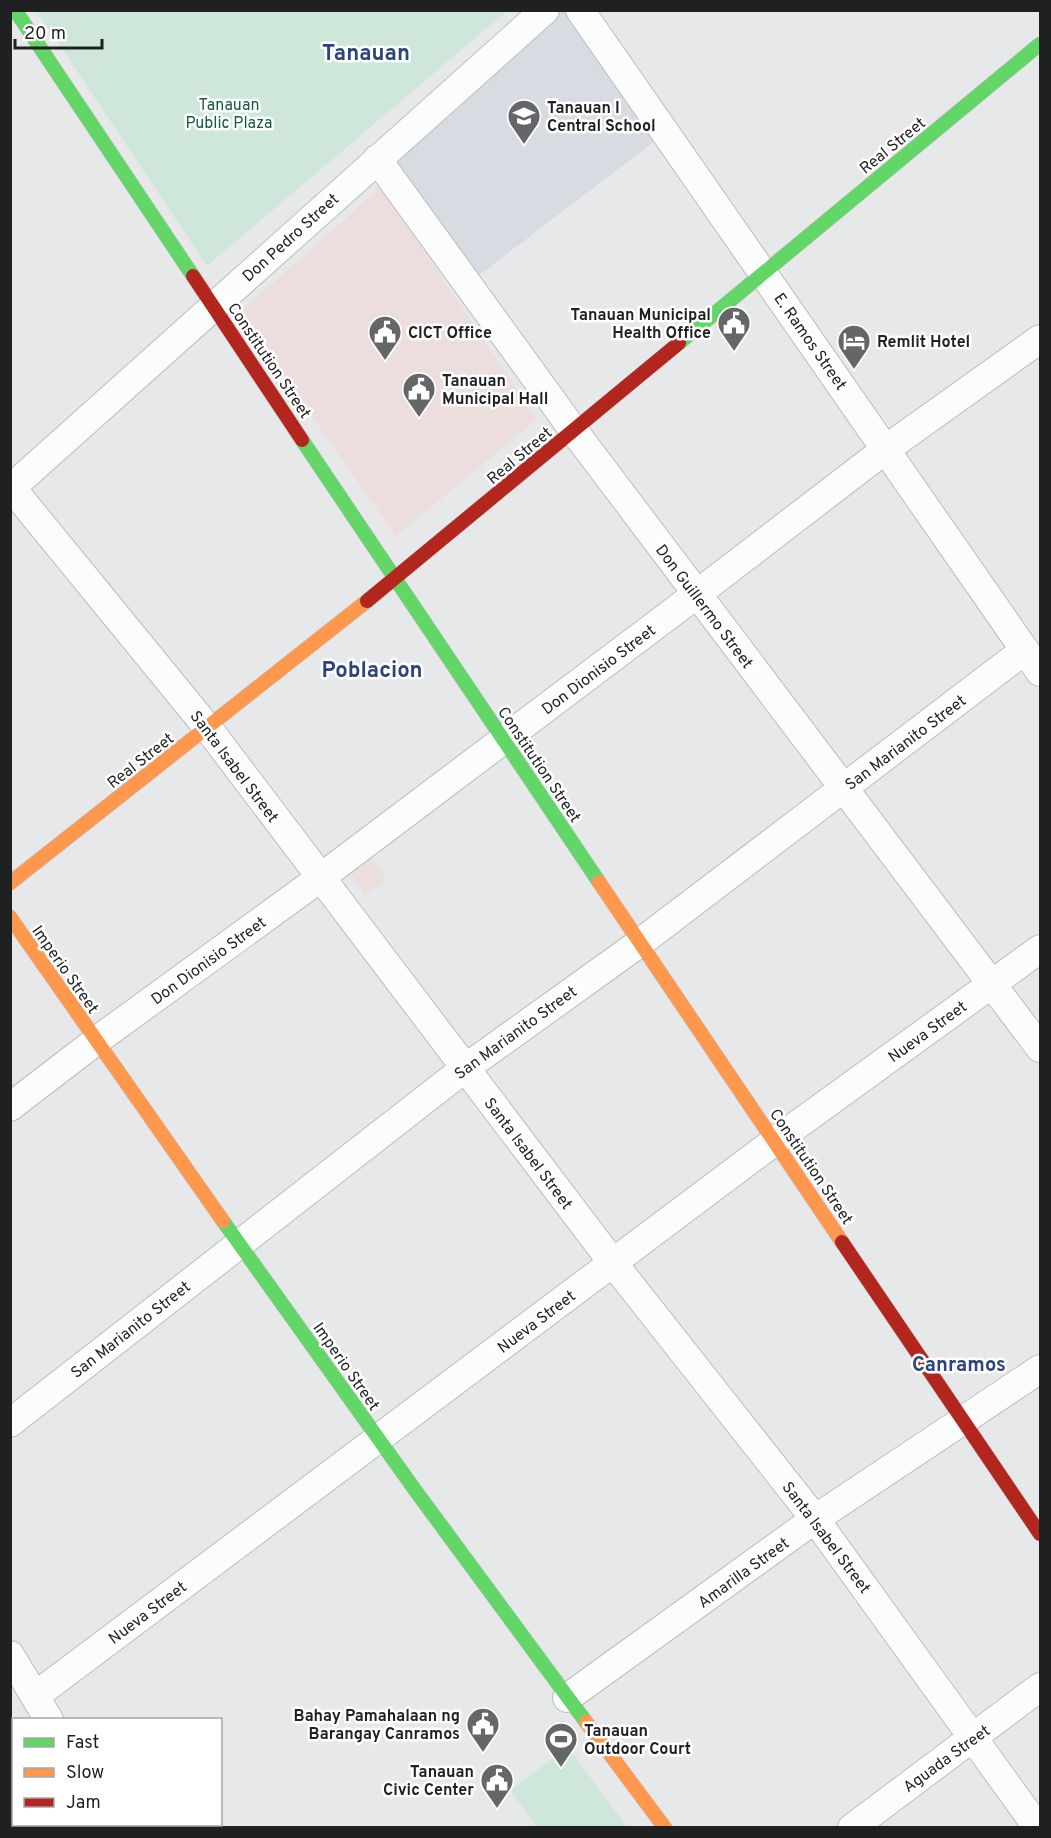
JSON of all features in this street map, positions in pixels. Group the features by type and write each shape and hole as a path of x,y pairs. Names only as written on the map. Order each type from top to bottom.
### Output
{"street":[{"name":"Constitution Street","path":"15,10 503,740 1041,1534"},
{"name":"Don Pedro Street","path":"11,487 545,10"},
{"name":"E. Ramos Street","path":"580,10 1033,661"},
{"name":"Real Street","path":"10,884 396,579 1041,44"},
{"name":"Don Guillermo Street","path":"377,159 574,431 991,985 1041,1048"},
{"name":"Don Dionisio Street","path":"10,1107 96,1041 320,878 886,449 1041,339"},
{"name":"Santa Isabel Street","path":"11,487 207,727 464,1069 815,1520 1038,1827"},
{"name":"San Marianito Street","path":"10,1423 464,1069 641,942 844,789 1033,661"},
{"name":"Imperio Street","path":"10,917 378,1438 567,1698 665,1827"},
{"name":"Nueva Street","path":"42,1708 378,1438 776,1141 1041,949"},
{"name":"Amarilla Street","path":"567,1698 815,1520 1041,1369"},
{"path":"10,1655 42,1708"},
{"name":"Aguada Street","path":"852,1827 1041,1687"}],"shaded area":[{"name":"Tanauan I Central School","path":"556,11 573,11 664,134 478,276 386,156"},
{"path":"381,187 537,419 396,536 239,313"},
{"path":"372,857 387,881 364,895 349,872"}],"green space":[{"name":"Tanauan Public Plaza","path":"37,11 507,11 207,266"},
{"name":"Tanauan Outdoor Court","path":"568,1747 627,1827 537,1827 510,1790"}],"traffic: fast":[{"path":"15,10 193,276"},
{"path":"679,343 1040,44"},
{"path":"302,440 599,882"},
{"path":"223,1221 415,1490 586,1722"}],"traffic: slow":[{"path":"10,883 367,601"},
{"path":"599,882 842,1242"},
{"path":"10,917 223,1221"},
{"path":"586,1722 665,1828"}],"traffic: jam":[{"path":"193,276 302,440"},
{"path":"367,601 679,343"},
{"path":"842,1242 1040,1534"}],"place":[{"name":"Tanauan I Central School","path":"524,145"},
{"name":"Tanauan Municipal Health Office","path":"734,352"},
{"name":"CICT Office","path":"385,361"},
{"name":"Remlit Hotel","path":"854,370"},
{"name":"Tanauan Municipal Hall","path":"419,418"},
{"name":"Bahay Pamahalaan ng Barangay Canramos","path":"483,1753"},
{"name":"Tanauan Outdoor Court","path":"561,1768"},
{"name":"Tanauan Civic Center","path":"497,1809"}],"district":[{"name":"Tanauan","path":"366,52"},
{"name":"Poblacion","path":"372,669"},
{"name":"Canramos","path":"959,1364"}]}
